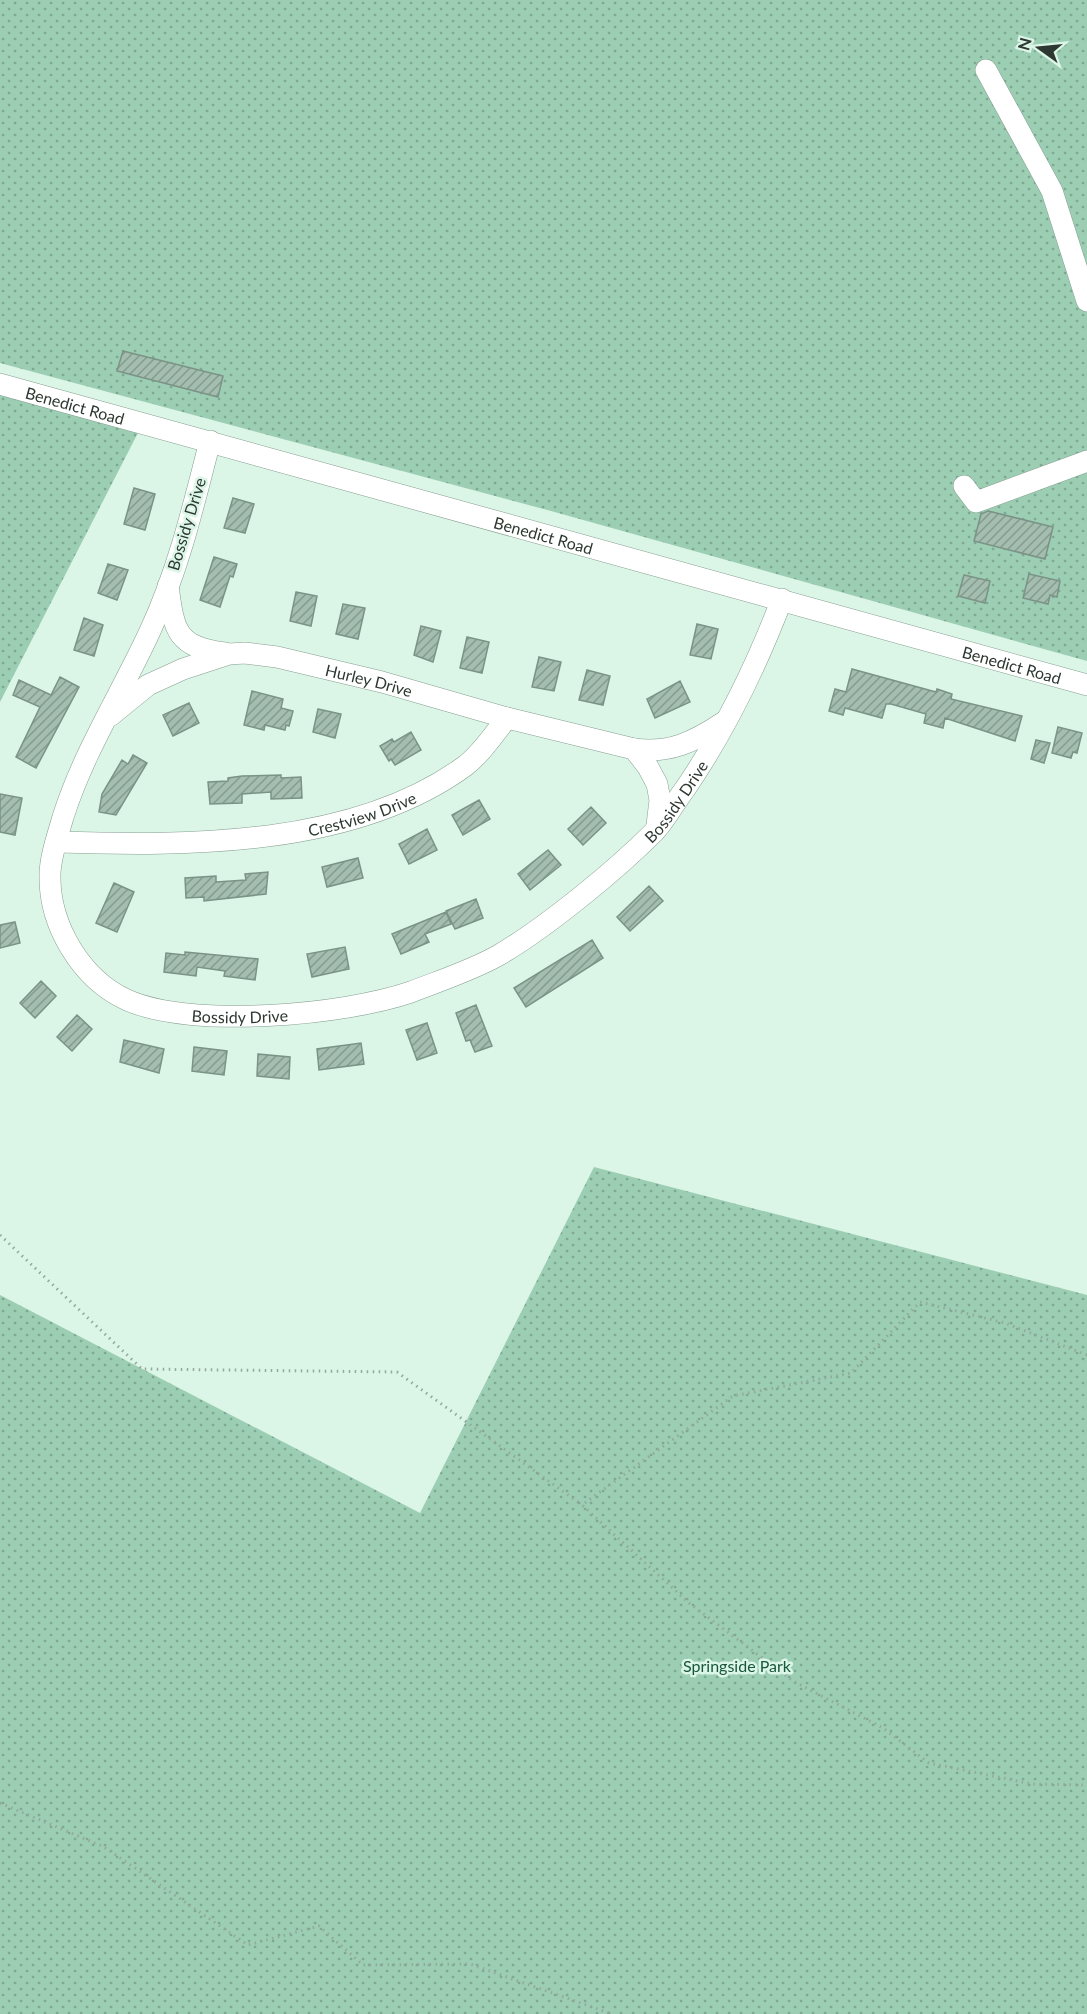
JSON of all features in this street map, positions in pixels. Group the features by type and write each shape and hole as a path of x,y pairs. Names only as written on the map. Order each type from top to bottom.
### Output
{"street":[{"path":"986,70 1052,191 1087,301"},
{"name":"Benedict Road","path":"0,384 1087,685"},
{"name":"Bossidy Drive","path":"210,441 192,510 152,627 75,777 50,875 56,912 66,940 88,973 108,990 130,1002 170,1011 214,1016 266,1016 325,1011 407,993 498,956 583,895 657,829 729,719 762,650 782,599"},
{"path":"964,486 976,502 1087,461"},
{"name":"Hurley Drive","path":"168,584 172,615 185,641 198,650 277,657 382,682 507,718"},
{"name":"Hurley Drive","path":"102,722 148,686 183,669 229,654"},
{"path":"507,718 634,749 662,750 694,742 729,719"},
{"name":"Crestview Drive","path":"57,842 125,844 190,842 293,833 351,821 416,796 466,765 507,718"},
{"path":"634,749 657,784 660,800 657,829"}],"path":[{"path":"0,1235 142,1369 397,1371 582,1505 689,1602 793,1681 884,1728 929,1763 1032,1784 1087,1785"},
{"path":"582,1505 733,1396 850,1373 920,1302 1005,1323 1087,1355"},
{"path":"0,1803 104,1847 248,1945 319,1926 363,1965 470,1964 612,2014"}],"green space":[{"path":"0,0 1087,0 1087,661 551,511 0,363"},
{"path":"0,384 143,423 0,702"},
{"name":"Springside Park","path":"594,1167 1087,1295 1087,2014 0,2014 0,1295 420,1513"}],"building":[{"path":"123,351 223,376 218,397 117,371"},
{"path":"134,488 155,494 145,530 124,524"},
{"path":"233,498 254,504 245,533 224,528"},
{"path":"988,511 1053,527 1045,559 974,541 981,514"},
{"path":"214,557 237,564 233,577 230,576 220,607 200,600"},
{"path":"108,564 128,570 117,600 98,593"},
{"path":"1029,574 1060,581 1057,597 1050,595 1048,604 1023,598"},
{"path":"964,575 990,581 985,603 958,596"},
{"path":"296,592 317,596 311,626 290,621"},
{"path":"343,604 365,608 358,639 336,634"},
{"path":"84,618 103,625 94,656 74,650"},
{"path":"697,624 718,629 711,659 690,655"},
{"path":"421,626 441,631 433,662 414,655"},
{"path":"467,637 489,642 482,673 460,668"},
{"path":"539,657 561,662 554,691 532,687"},
{"path":"852,669 936,692 937,689 952,694 951,699 1022,716 1015,741 945,718 943,728 924,723 926,714 891,704 886,704 882,718 845,708 843,715 829,711 835,689 846,692"},
{"path":"587,670 610,676 603,705 579,700"},
{"path":"60,677 79,687 36,768 16,757 40,707 13,695 19,680 51,695"},
{"path":"680,681 690,702 655,718 647,699"},
{"path":"252,691 283,699 281,708 293,711 289,726 286,725 285,730 265,725 264,730 244,725"},
{"path":"189,703 199,723 173,736 163,715"},
{"path":"318,709 341,714 335,738 313,732"},
{"path":"1058,727 1082,733 1077,753 1073,752 1071,758 1052,753"},
{"path":"411,732 421,750 395,765 391,759 389,761 380,746 392,739 394,742"},
{"path":"1036,740 1050,743 1044,763 1031,759"},
{"path":"133,755 147,763 116,815 99,812 102,794 122,760 128,764"},
{"path":"281,775 281,778 301,777 302,798 271,799 271,792 242,794 242,803 210,804 208,782 228,781 228,778 242,776"},
{"path":"0,794 22,798 15,835 0,832"},
{"path":"479,800 490,819 463,835 452,815"},
{"path":"591,807 606,823 583,845 568,829"},
{"path":"427,829 437,850 409,864 399,844"},
{"path":"548,850 561,865 530,890 518,874"},
{"path":"358,858 363,878 327,887 322,867"},
{"path":"268,872 266,894 204,901 204,897 186,898 185,878 216,876 216,882 246,880 245,874"},
{"path":"114,883 134,892 117,932 96,923"},
{"path":"649,886 663,901 630,931 617,917"},
{"path":"476,899 483,918 455,929 446,911"},
{"path":"446,912 451,924 425,934 429,942 401,954 392,934"},
{"path":"15,922 20,943 0,948 0,925"},
{"path":"592,940 603,958 526,1007 514,988"},
{"path":"345,947 349,969 312,977 307,954"},
{"path":"185,952 258,959 255,980 224,976 225,971 197,967 196,976 164,972 166,953 185,955"},
{"path":"41,981 56,996 35,1018 20,1003"},
{"path":"476,1005 492,1046 475,1052 470,1040 466,1041 456,1013"},
{"path":"77,1015 92,1029 72,1051 57,1037"},
{"path":"427,1023 437,1053 417,1060 406,1030"},
{"path":"124,1040 164,1049 159,1073 120,1062"},
{"path":"361,1043 364,1064 319,1070 317,1049"},
{"path":"194,1047 227,1051 224,1075 192,1071"},
{"path":"258,1054 290,1057 289,1079 257,1076"}]}
